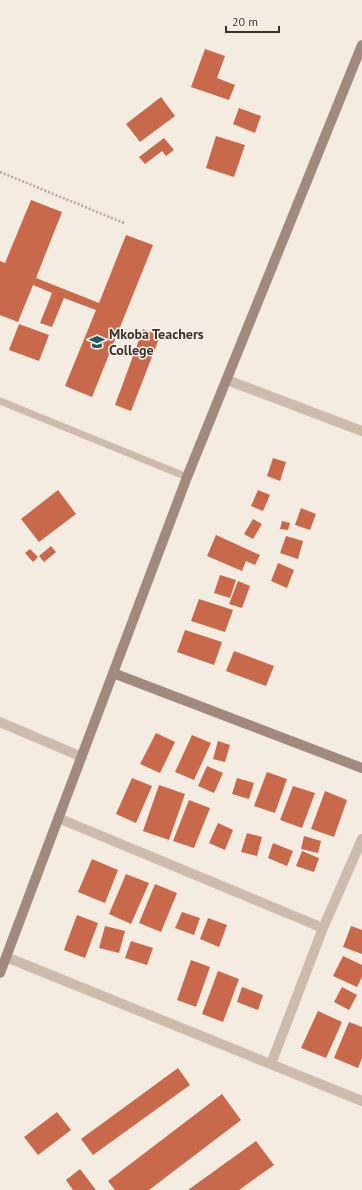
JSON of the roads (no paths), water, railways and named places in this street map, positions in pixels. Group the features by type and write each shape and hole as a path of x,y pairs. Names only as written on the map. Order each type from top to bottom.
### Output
{"street":[{"path":"0,973 187,477 362,45"},
{"path":"227,380 362,431"},
{"path":"113,673 362,768"},
{"path":"0,722 82,757"},
{"path":"58,818 323,928"},
{"path":"271,1064 323,928 362,839"},
{"path":"6,957 362,1101"}],"lane":[{"path":"0,401 187,477"}],"place":[{"name":"Mkoba Teachers College","path":"97,342"}]}
